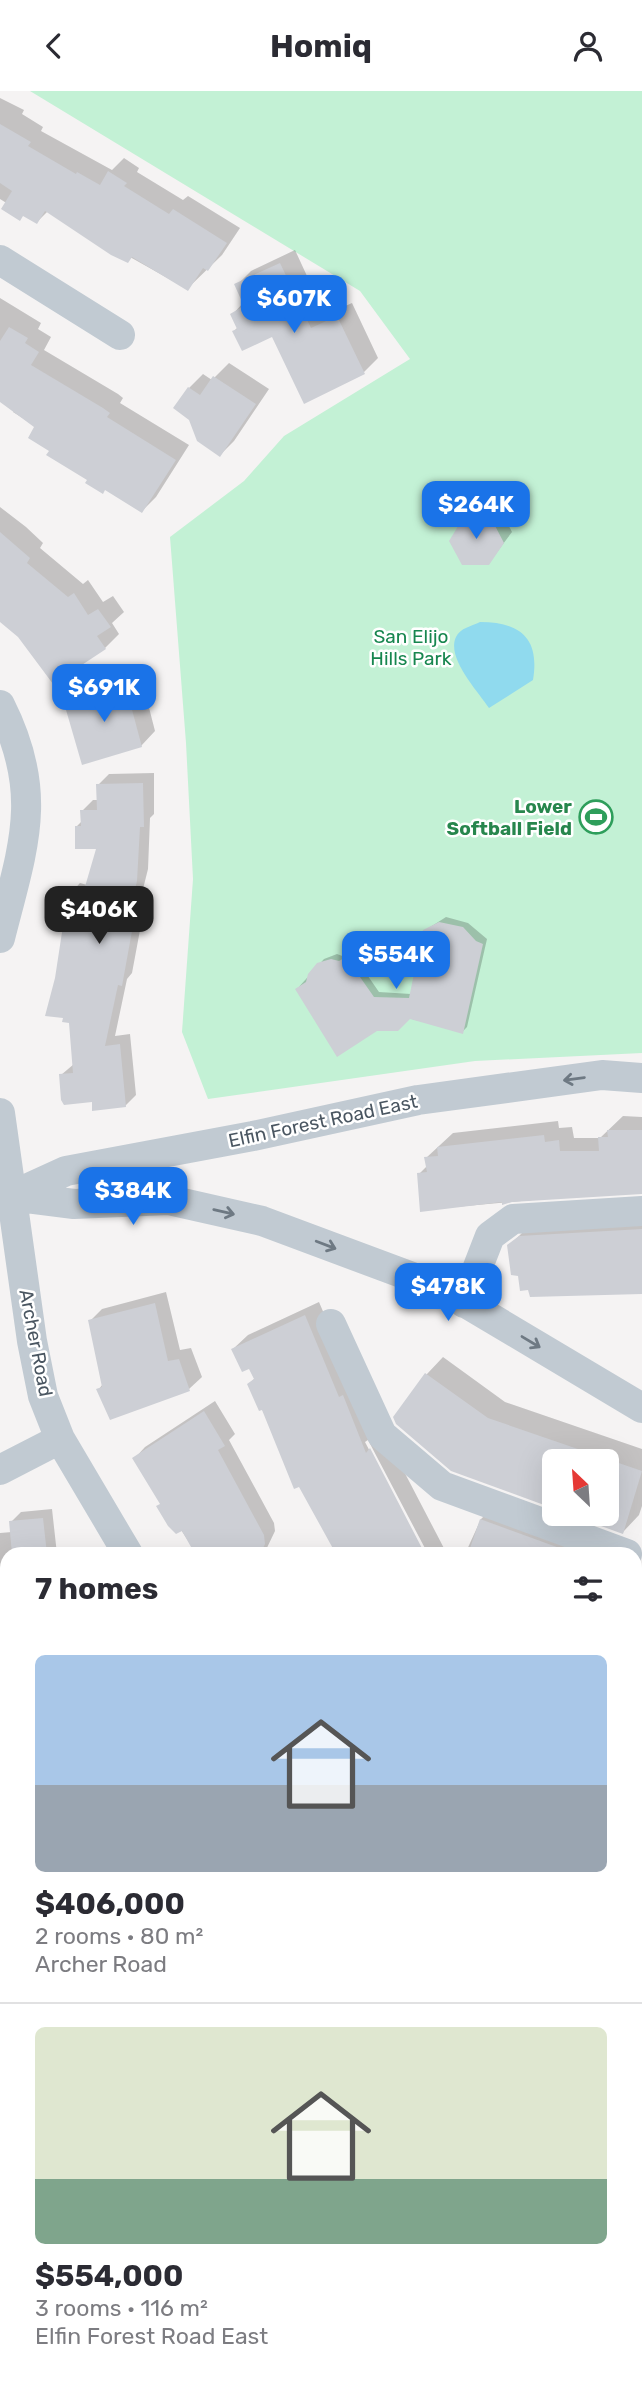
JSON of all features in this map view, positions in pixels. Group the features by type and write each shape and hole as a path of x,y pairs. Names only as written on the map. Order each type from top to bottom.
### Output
{"street":[{"path":"0,260 120,335"},
{"path":"0,705 17,739 28,791 27,835 0,938"},
{"name":"Elfin Forest Road East","path":"6,1197 66,1171 253,1136 418,1100 602,1075 642,1078"},
{"name":"Archer Road","path":"0,1113 6,1197 43,1396 60,1439 124,1547"},
{"path":"6,1197 74,1204 170,1200 262,1221 439,1287 642,1408"},
{"path":"464,1303 490,1235 513,1219 642,1211"},
{"path":"331,1324 382,1435 442,1486 607,1547"},
{"path":"0,1470 60,1439"}],"green space":[{"name":"San Elijo Hills Park","path":"30,91 642,91 642,1053 475,1061 208,1099 182,1032 193,879 186,743 170,537 244,481 284,436 410,359 360,291"}],"water":[{"path":"480,622 516,629 530,643 533,653 533,680 489,708 471,684 455,655 454,645 460,631"}],"building":[{"path":"0,124 31,142 28,146 76,174 77,172 100,185 108,171 127,183 124,186 169,214 173,209 227,243 208,271 203,268 188,291 132,257 128,263 111,255 45,211 37,224 23,216 20,221 1,209 12,191 0,183"},
{"path":"280,263 311,328 337,316 365,374 304,404 272,337 242,351 232,331 237,329 230,314 244,306 234,284"},
{"path":"9,327 28,338 25,343 39,352 31,365 103,408 110,413 107,417 176,460 142,513 105,490 103,494 85,483 87,480 46,455 49,451 28,438 34,427 0,402 0,341"},
{"path":"213,376 256,404 220,457 197,441 189,420 173,408 188,387 200,395"},
{"path":"463,518 491,518 504,543 489,565 462,565 449,541"},
{"path":"0,532 30,558 27,563 68,597 74,593 88,615 98,609 111,627 97,636 106,649 53,684 18,637 0,622"},
{"path":"129,684 135,704 131,706 142,747 82,765 64,703"},
{"path":"143,783 144,827 140,827 137,881 131,907 136,909 122,986 118,985 105,1046 120,1044 126,1107 92,1111 92,1102 64,1105 61,1100 59,1074 73,1073 69,1023 62,1022 63,1018 45,1016 55,978 68,893 82,897 96,849 75,849 75,826 81,826 80,810 97,810 96,784"},
{"path":"439,922 463,927 476,941 483,944 463,1034 410,1019 398,1031 377,1031 337,1057 295,989 306,982 308,974 317,963 331,959 339,961 346,957 374,997 409,998 423,930"},
{"path":"607,1130 642,1130 642,1194 512,1202 502,1205 502,1202 420,1212 417,1173 427,1172 424,1157 438,1156 437,1147 544,1135 545,1142 559,1140 560,1151 599,1151 598,1137 608,1137"},
{"path":"642,1229 642,1294 530,1297 528,1290 520,1291 518,1276 511,1275 507,1245 519,1236"},
{"path":"155,1303 168,1361 179,1359 190,1391 110,1420 96,1389 102,1387 88,1320"},
{"path":"305,1315 339,1397 343,1395 366,1453 370,1448 421,1547 332,1547 299,1487 294,1489 262,1410 259,1411 247,1384 254,1379 249,1369 242,1372 231,1349"},
{"path":"425,1373 488,1418 578,1449 542,1449 542,1504 451,1471 396,1424 393,1417"},
{"path":"204,1411 225,1446 218,1450 264,1535 264,1547 191,1547 182,1531 176,1534 168,1526 156,1506 160,1504 132,1458"},
{"path":"620,1463 642,1471 623,1534 601,1526 620,1526"},
{"path":"43,1518 46,1547 11,1547 9,1521"},
{"path":"480,1519 557,1547 470,1547"}],"place":[{"name":"Lower Softball Field","path":"596,817"}]}
